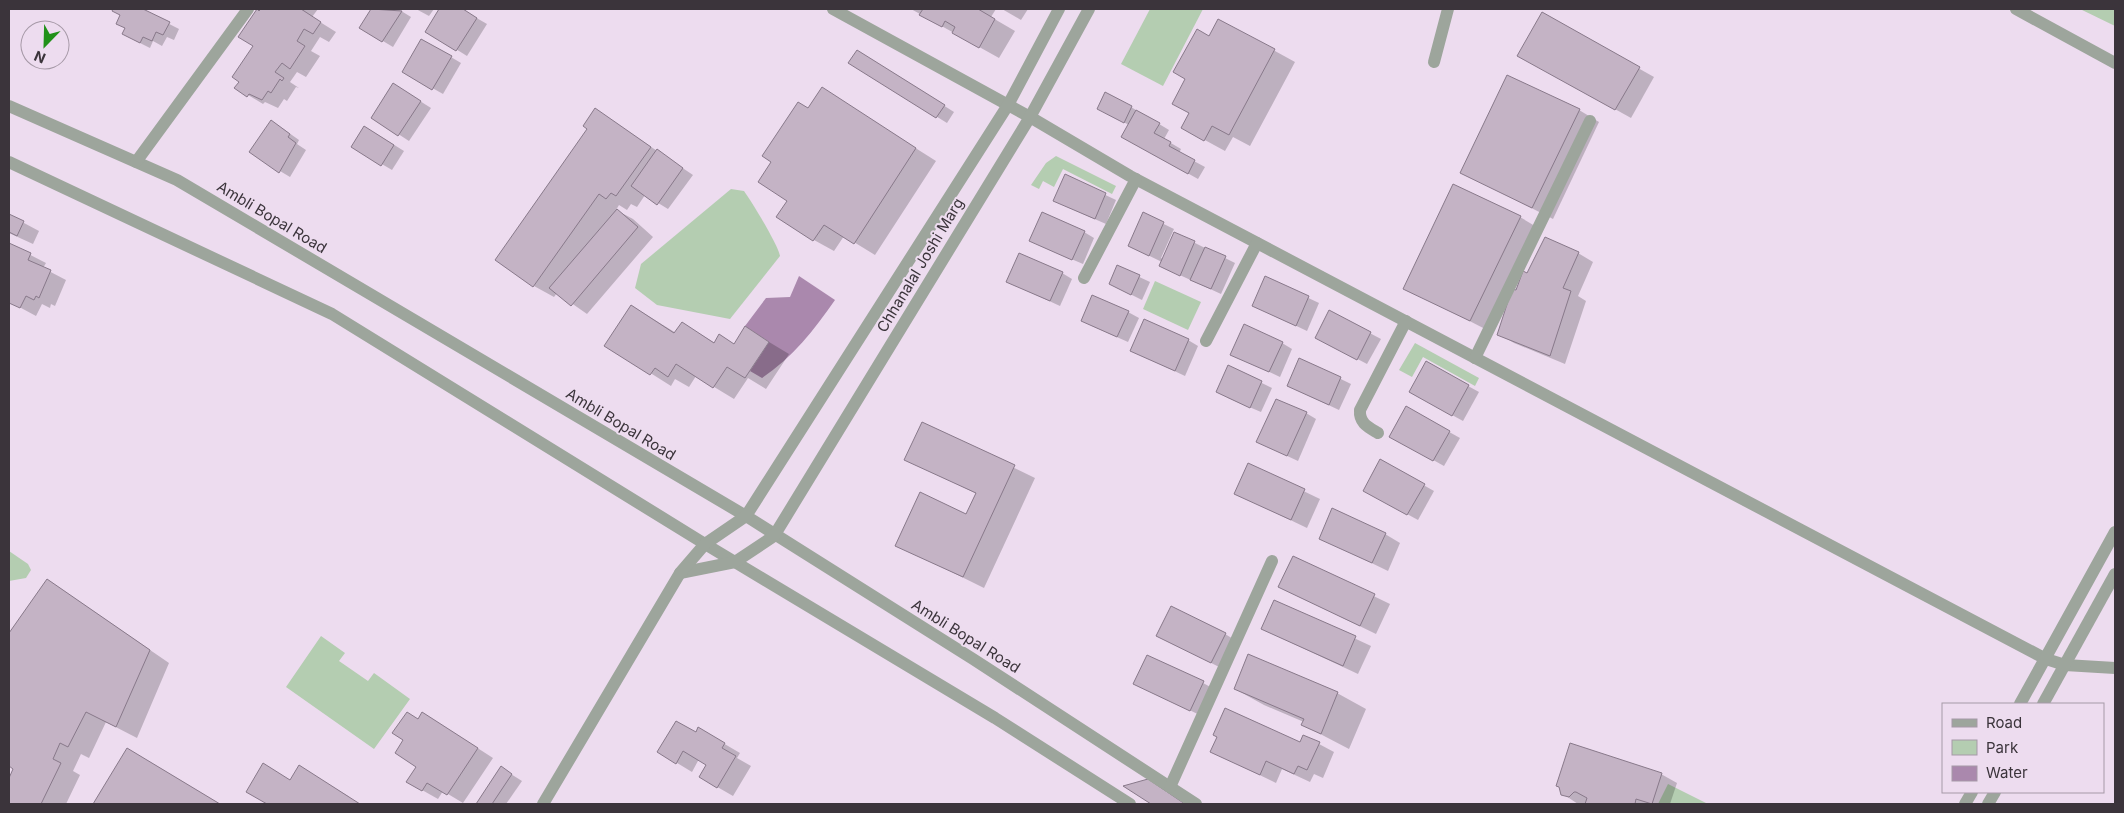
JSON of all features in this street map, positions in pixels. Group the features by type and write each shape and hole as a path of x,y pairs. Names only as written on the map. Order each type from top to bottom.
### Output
{"street":[{"path":"136,162 248,9"},
{"path":"833,9 1030,117 1136,179 2046,658 2065,665 2115,668"},
{"name":"Chhanalal Joshi Marg","path":"746,516 1008,105 1059,9"},
{"name":"Chhanalal Joshi Marg","path":"774,536 1030,117 1089,9"},
{"path":"1434,62 1448,9"},
{"path":"2016,9 2115,63"},
{"name":"Ambli Bopal Road","path":"9,106 177,180 746,516 774,536 973,659 1196,804"},
{"path":"1475,358 1590,121"},
{"path":"9,162 332,314 705,544 1003,724 1130,804"},
{"path":"1084,278 1136,179"},
{"path":"1206,340 1257,242"},
{"path":"1378,433 1363,424 1360,410 1406,321"},
{"path":"543,804 680,573 705,544 746,516"},
{"path":"2021,703 2115,532"},
{"path":"680,573 736,562 774,536"},
{"path":"1170,787 1272,561"},
{"path":"2044,703 2115,574"},
{"path":"1965,804 1971,793"},
{"path":"1988,804 1994,793"}],"green space":[{"path":"1150,9 1203,9 1163,86 1121,64"},
{"path":"2080,9 2115,9 2115,26"},
{"path":"1056,156 1116,186 1112,194 1063,169 1054,187 1043,181 1039,189 1031,185 1046,163"},
{"path":"731,189 744,191 770,234 780,256 730,319 657,305 635,288 641,264"},
{"path":"1155,281 1201,302 1188,330 1143,309"},
{"path":"1415,343 1479,378 1475,386 1423,357 1412,377 1399,370"},
{"path":"9,551 28,564 31,570 26,578 9,581"},
{"path":"321,636 345,653 339,661 368,681 374,673 410,699 374,749 286,687"},
{"path":"1668,784 1708,804 1658,804"}],"water":[{"path":"799,276 835,300 802,342 762,378 750,371 769,342 745,326 766,298 790,297"}],"building":[{"path":"113,9 143,9 170,22 163,35 156,32 152,41 143,37 140,43 122,34 125,28 116,24 120,15 112,11"},
{"path":"257,9 259,11 261,9 301,9 321,22 313,34 304,29 297,41 305,46 290,69 282,63 275,72 284,78 282,81 280,79 271,93 268,91 262,100 249,94 247,97 234,88 239,82 232,77 253,46 238,37"},
{"path":"371,9 402,11 382,42 359,28"},
{"path":"439,9 463,9 477,18 456,51 425,32"},
{"path":"923,9 978,9 995,19 979,48 952,33 955,27 945,21 942,27 919,15"},
{"path":"1542,12 1640,67 1615,110 1517,56"},
{"path":"1218,19 1275,49 1229,135 1212,126 1204,141 1181,128 1189,113 1172,104 1185,79 1173,72 1197,29 1209,36"},
{"path":"421,39 452,56 432,90 402,72"},
{"path":"857,50 945,105 936,118 848,63"},
{"path":"1507,75 1580,109 1532,208 1460,173"},
{"path":"393,83 421,101 398,136 371,118"},
{"path":"822,87 916,148 854,244 824,225 813,241 776,217 787,201 758,182 771,162 762,156 798,102 808,108"},
{"path":"1105,92 1132,106 1124,123 1097,109"},
{"path":"595,108 651,147 616,196 611,193 606,199 599,194 533,287 495,260 587,129 583,126"},
{"path":"1136,110 1160,123 1154,133 1171,142 1169,146 1195,160 1188,174 1121,137"},
{"path":"271,120 290,134 288,137 296,143 279,173 249,152"},
{"path":"364,126 394,145 381,166 351,147"},
{"path":"657,149 683,168 657,205 631,186"},
{"path":"1065,174 1106,193 1095,219 1053,201"},
{"path":"1453,184 1521,216 1470,321 1403,289"},
{"path":"617,209 638,227 571,306 549,288"},
{"path":"1042,212 1085,231 1072,260 1029,241"},
{"path":"1143,212 1164,222 1149,256 1128,246"},
{"path":"9,214 24,221 17,236 9,232"},
{"path":"1174,232 1195,241 1180,276 1159,266"},
{"path":"1545,237 1579,252 1563,288 1571,291 1550,356 1497,335 1512,289 1516,290 1523,271 1527,273"},
{"path":"9,243 31,253 28,260 51,270 39,298 36,296 34,300 26,296 20,308 9,303"},
{"path":"1205,247 1226,256 1211,289 1190,280"},
{"path":"1019,253 1063,272 1050,301 1006,282"},
{"path":"1117,265 1140,275 1131,295 1109,284"},
{"path":"1265,276 1309,296 1296,326 1252,306"},
{"path":"1092,295 1129,311 1117,337 1081,321"},
{"path":"631,305 674,333 682,322 714,343 719,334 734,344 745,326 769,342 745,378 727,367 713,388 676,364 668,377 655,368 650,375 604,346"},
{"path":"1329,310 1371,332 1357,360 1315,338"},
{"path":"1144,319 1189,339 1175,371 1130,351"},
{"path":"1244,324 1283,342 1269,372 1230,355"},
{"path":"1299,358 1341,377 1329,405 1287,386"},
{"path":"1426,361 1469,385 1452,416 1409,392"},
{"path":"1228,365 1262,381 1250,408 1216,392"},
{"path":"1276,399 1307,412 1287,456 1256,442"},
{"path":"1406,406 1450,431 1433,461 1389,437"},
{"path":"922,422 1015,465 963,577 895,546 920,492 966,514 976,493 904,460"},
{"path":"1380,459 1425,484 1407,515 1363,491"},
{"path":"1248,463 1305,489 1291,520 1234,494"},
{"path":"1332,508 1386,533 1372,563 1319,539"},
{"path":"1293,556 1375,594 1360,626 1278,587"},
{"path":"47,579 150,650 116,727 86,712 68,747 60,743 53,759 61,763 41,804 9,804 9,778 13,769 9,766 9,633"},
{"path":"1274,600 1356,636 1343,666 1261,629"},
{"path":"1171,606 1226,633 1211,663 1156,636"},
{"path":"1248,654 1338,692 1321,734 1301,725 1304,719 1234,689"},
{"path":"1147,655 1204,681 1190,711 1133,684"},
{"path":"1225,708 1300,742 1303,735 1320,742 1307,770 1298,766 1294,774 1266,761 1260,775 1210,752 1217,737 1213,735"},
{"path":"407,712 418,719 422,712 478,748 447,795 427,783 422,791 406,782 416,767 395,753 403,740 392,733"},
{"path":"676,721 696,732 698,727 725,743 722,748 736,756 717,788 699,777 706,765 683,751 676,764 657,752"},
{"path":"1570,743 1662,773 1652,804 1636,799 1635,804 1585,804 1587,798 1576,792 1569,797 1561,795 1559,787 1556,786"},
{"path":"127,748 220,804 93,804"},
{"path":"263,763 290,780 299,765 360,804 267,804 246,792"},
{"path":"501,766 512,774 492,804 476,804"},
{"path":"1148,779 1185,804 1151,804 1123,786"}]}
